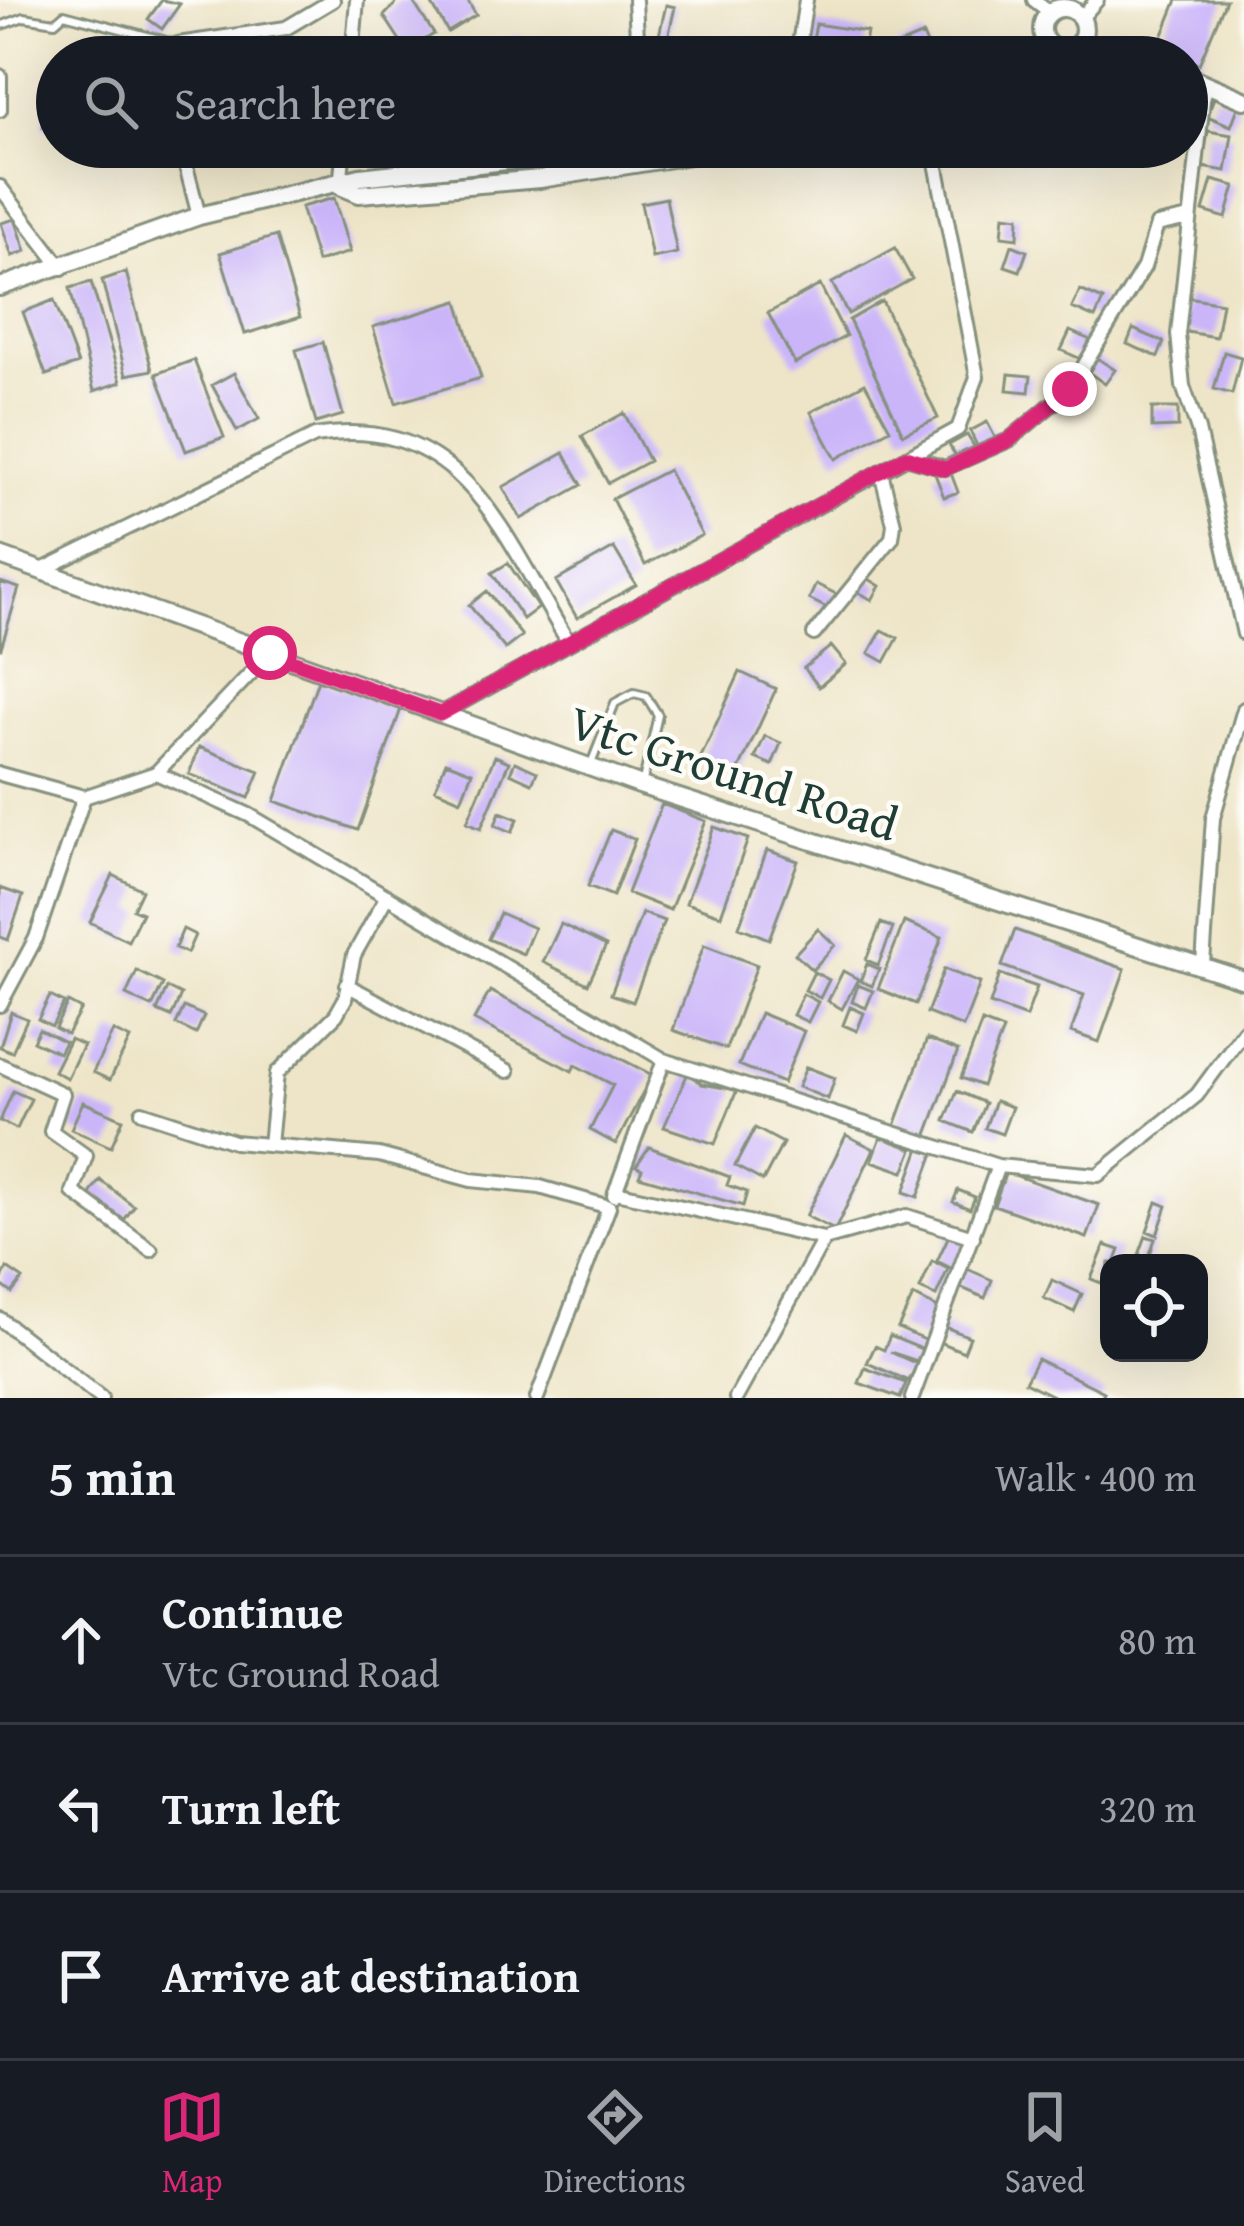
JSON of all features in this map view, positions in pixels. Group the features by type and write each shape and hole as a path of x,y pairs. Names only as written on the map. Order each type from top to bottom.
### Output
{"street":[{"path":"248,36 286,28 333,0"},
{"path":"354,36 357,0"},
{"path":"634,0 637,36"},
{"path":"800,36 806,0"},
{"path":"1034,0 1050,12 1070,9 1081,18 1084,31 1078,36"},
{"path":"1081,18 1097,0"},
{"path":"1044,36 1050,12"},
{"path":"0,76 0,110"},
{"path":"1208,84 1244,100"},
{"path":"186,168 199,216"},
{"path":"340,186 342,168"},
{"path":"0,287 199,216 340,186 360,177 442,168"},
{"path":"340,186 359,194 540,179 609,168"},
{"path":"440,714 958,429 977,376 937,168"},
{"path":"1192,168 1178,334 1183,386 1198,430 1244,634"},
{"path":"0,187 62,268"},
{"path":"906,457 945,469 1009,440 1070,389 1144,268 1157,226 1189,218"},
{"path":"44,569 315,436 350,430 396,435 442,457 469,479 569,643"},
{"path":"814,634 892,538 894,524 881,472"},
{"name":"Vtc Ground Road","path":"0,556 642,786 1244,980"},
{"path":"0,775 84,797 156,773 270,653"},
{"path":"1203,964 1214,818 1244,709"},
{"path":"156,773 249,815 664,1060 998,1166 1098,1175 1197,1095 1244,1031"},
{"path":"1,1002 36,938 84,797"},
{"path":"270,1145 277,1073 336,1015 364,932 386,896"},
{"path":"346,985 508,1071"},
{"path":"537,1398 664,1060"},
{"path":"0,1065 63,1094 51,1131 86,1156 73,1192 152,1250"},
{"path":"142,1112 234,1142 379,1155 471,1180 539,1187 609,1207"},
{"path":"912,1398 998,1166"},
{"path":"616,1192 824,1239 907,1216 973,1237"},
{"path":"736,1398 824,1239"},
{"path":"0,1319 101,1398"}],"lane":[{"path":"0,26 24,17 55,22 64,14 131,36"},
{"path":"590,768 615,703 634,693 646,697 658,715 642,786"}],"building":[{"path":"162,0 180,4 162,29 148,19"},
{"path":"399,0 412,0 434,34 397,36 384,16"},
{"path":"429,0 467,0 476,15 448,32"},
{"path":"1177,0 1226,0 1208,43 1208,36 1162,36"},
{"path":"666,5 675,7 668,36 659,36"},
{"path":"816,24 867,32 866,36 814,36"},
{"path":"1215,95 1239,105 1231,126 1208,113"},
{"path":"1208,131 1232,135 1226,171 1208,168"},
{"path":"1212,180 1235,186 1226,218 1203,211"},
{"path":"334,198 350,252 317,262 301,207"},
{"path":"666,198 677,253 652,258 641,203"},
{"path":"1004,215 1019,217 1018,238 1002,236"},
{"path":"15,219 26,251 12,256 1,223"},
{"path":"276,236 300,317 245,334 220,253"},
{"path":"1012,245 1027,251 1020,271 1005,266"},
{"path":"895,248 912,279 848,314 832,283"},
{"path":"126,272 152,370 126,375 102,280"},
{"path":"91,282 121,382 94,391 70,288"},
{"path":"820,285 846,336 795,364 768,313"},
{"path":"1080,290 1103,300 1095,318 1072,308"},
{"path":"1188,297 1222,303 1216,337 1181,331"},
{"path":"54,300 78,364 46,375 23,312"},
{"path":"458,301 481,378 396,403 373,327"},
{"path":"882,301 938,418 903,434 849,320"},
{"path":"1133,329 1164,342 1158,357 1127,344"},
{"path":"1070,331 1090,340 1081,359 1061,350"},
{"path":"323,342 343,415 316,423 296,350"},
{"path":"1224,352 1241,357 1232,394 1214,389"},
{"path":"1094,356 1115,370 1105,384 1084,369"},
{"path":"194,360 224,437 186,451 156,374"},
{"path":"234,373 259,419 237,431 212,385"},
{"path":"1009,374 1031,376 1029,392 1007,390"},
{"path":"865,383 890,429 836,459 811,412"},
{"path":"1152,408 1178,408 1178,427 1152,428"},
{"path":"624,413 649,461 608,483 582,436"},
{"path":"987,422 997,441 979,450 970,431"},
{"path":"967,435 975,448 957,458 949,445"},
{"path":"564,453 582,485 521,519 503,487"},
{"path":"949,468 958,492 944,497 935,474"},
{"path":"668,470 702,535 645,565 612,499"},
{"path":"614,548 636,585 577,618 556,581"},
{"path":"508,563 538,608 523,619 492,573"},
{"path":"864,576 880,586 872,600 855,590"},
{"path":"0,582 19,588 1,648 0,648"},
{"path":"816,584 838,595 831,610 809,599"},
{"path":"487,591 522,636 505,649 469,605"},
{"path":"882,630 898,638 885,662 869,653"},
{"path":"831,646 846,664 819,687 804,668"},
{"path":"740,672 776,689 736,776 700,759"},
{"path":"318,680 401,709 358,830 275,801"},
{"path":"765,736 781,743 772,765 755,758"},
{"path":"199,747 260,771 249,798 189,774"},
{"path":"495,756 509,762 481,828 467,822"},
{"path":"446,762 472,772 461,800 435,789"},
{"path":"515,762 537,772 532,783 510,773"},
{"path":"662,804 706,821 670,910 627,893"},
{"path":"500,812 518,819 512,832 495,825"},
{"path":"714,827 748,839 721,915 686,903"},
{"path":"611,830 635,839 613,896 588,886"},
{"path":"767,850 798,861 769,939 739,927"},
{"path":"113,875 142,890 133,909 142,913 128,941 90,922"},
{"path":"0,888 23,896 8,940 0,937"},
{"path":"500,913 534,928 523,954 488,939"},
{"path":"642,913 664,921 633,1002 611,994"},
{"path":"904,922 942,937 916,1004 878,989"},
{"path":"881,923 893,928 878,965 866,960"},
{"path":"561,924 606,946 588,984 543,962"},
{"path":"183,929 195,935 187,953 175,948"},
{"path":"818,929 835,945 812,970 795,954"},
{"path":"1015,930 1125,969 1099,1042 1071,1032 1084,995 1002,966"},
{"path":"704,945 757,965 726,1049 673,1030"},
{"path":"867,964 879,969 872,986 860,981"},
{"path":"944,969 980,983 963,1027 927,1013"},
{"path":"137,971 163,984 152,1007 126,995"},
{"path":"843,971 858,979 842,1009 828,1001"},
{"path":"814,972 829,980 820,998 805,990"},
{"path":"1000,974 1037,987 1026,1017 990,1004"},
{"path":"858,985 873,991 866,1008 852,1002"},
{"path":"167,988 181,995 171,1017 157,1011"},
{"path":"490,991 652,1075 616,1144 590,1130 613,1085 575,1065 572,1071 474,1020"},
{"path":"803,994 818,1002 808,1022 793,1015"},
{"path":"50,996 64,1003 52,1026 38,1019"},
{"path":"68,1002 81,1009 67,1034 55,1028"},
{"path":"184,1007 204,1016 196,1034 176,1024"},
{"path":"850,1007 864,1013 857,1031 843,1025"},
{"path":"11,1012 27,1019 12,1052 0,1047"},
{"path":"760,1013 804,1031 783,1083 739,1065"},
{"path":"982,1022 1003,1030 982,1086 961,1078"},
{"path":"39,1029 65,1042 59,1053 33,1041"},
{"path":"113,1031 130,1039 110,1080 93,1072"},
{"path":"70,1039 83,1045 67,1078 54,1071"},
{"path":"927,1039 958,1051 926,1137 895,1126"},
{"path":"806,1067 835,1078 828,1099 798,1087"},
{"path":"688,1073 702,1084 737,1090 715,1144 664,1127"},
{"path":"13,1091 31,1099 17,1129 0,1121"},
{"path":"957,1091 985,1103 973,1132 945,1121"},
{"path":"995,1101 1012,1107 1002,1134 985,1128"},
{"path":"83,1102 123,1119 111,1147 71,1129"},
{"path":"755,1128 783,1143 763,1181 735,1166"},
{"path":"846,1135 874,1149 835,1230 806,1216"},
{"path":"881,1137 913,1149 904,1172 872,1161"},
{"path":"649,1147 730,1177 727,1185 747,1192 743,1206 639,1176 642,1169 636,1166"},
{"path":"920,1148 934,1153 918,1197 904,1192"},
{"path":"1006,1172 1099,1205 1087,1238 994,1205"},
{"path":"100,1180 134,1206 124,1220 90,1194"},
{"path":"958,1190 975,1197 970,1209 953,1202"},
{"path":"1157,1202 1167,1206 1157,1235 1147,1231"},
{"path":"950,1233 969,1242 955,1270 937,1261"},
{"path":"1146,1236 1155,1239 1150,1254 1139,1254"},
{"path":"1105,1245 1120,1250 1118,1254 1101,1254"},
{"path":"1100,1257 1100,1283 1091,1279"},
{"path":"932,1261 948,1269 936,1296 920,1289"},
{"path":"7,1268 23,1279 12,1293 0,1284"},
{"path":"965,1268 992,1280 985,1298 957,1286"},
{"path":"1052,1280 1082,1294 1074,1312 1044,1298"},
{"path":"913,1296 942,1310 927,1341 898,1328"},
{"path":"943,1326 970,1337 964,1352 936,1341"},
{"path":"890,1336 922,1349 917,1361 890,1352 917,1364 909,1381 867,1363 875,1346 884,1350"},
{"path":"1037,1359 1104,1392 1101,1398 1057,1398 1025,1382"},
{"path":"865,1368 906,1383 900,1398 859,1383"}],"route":[{"path":"270,653 440,714 906,457 945,469 1009,440 1070,389"}]}
